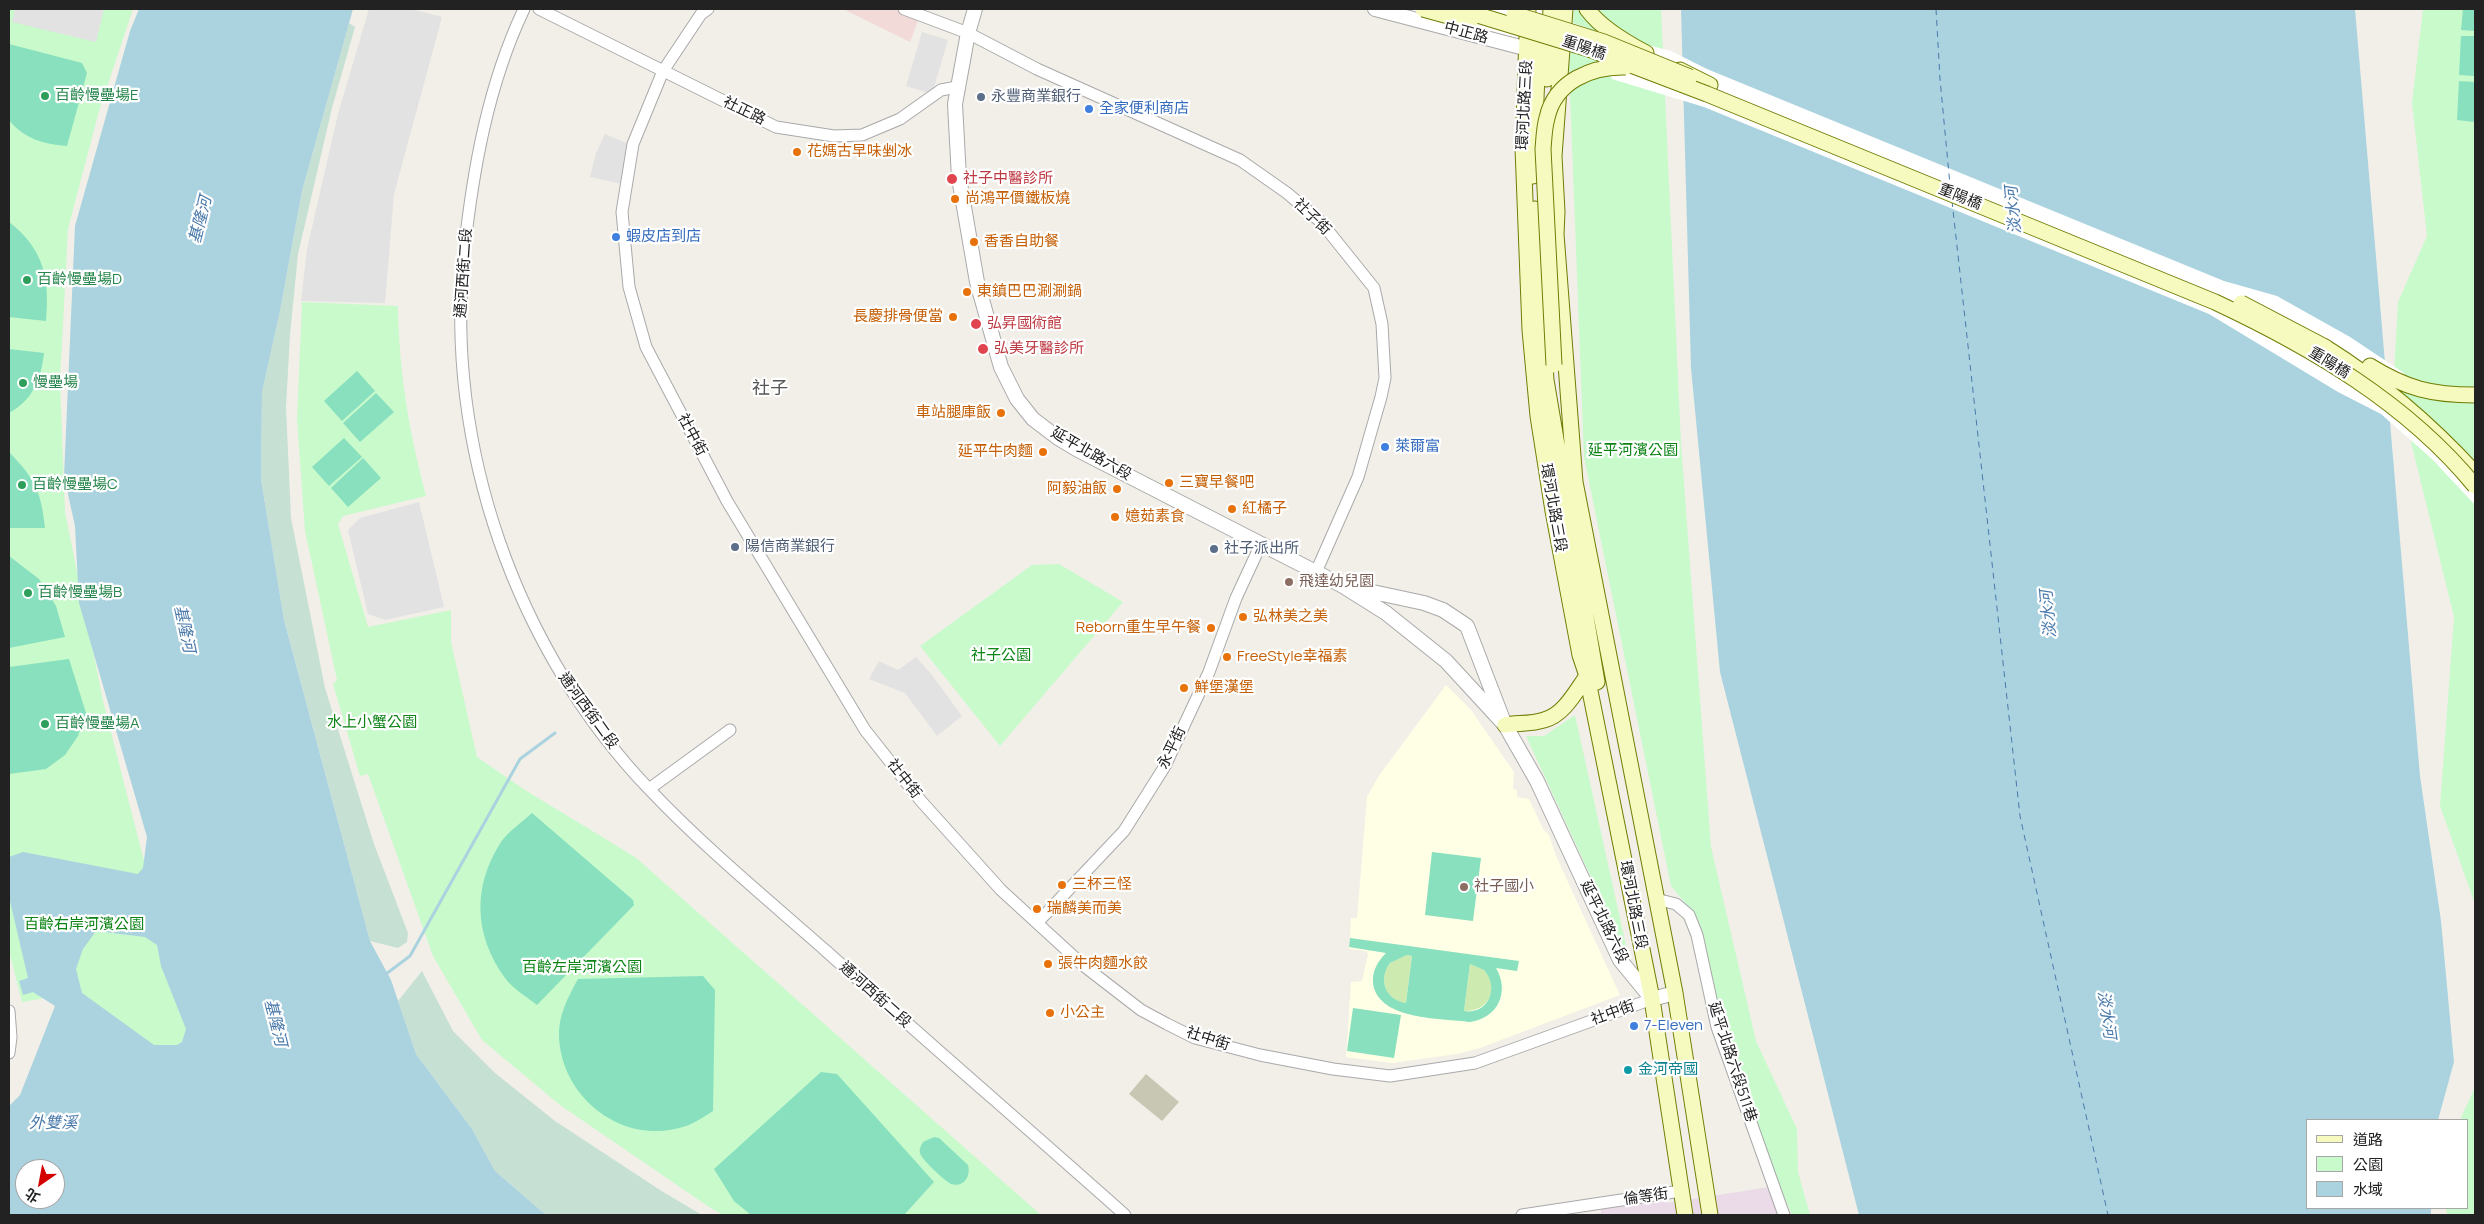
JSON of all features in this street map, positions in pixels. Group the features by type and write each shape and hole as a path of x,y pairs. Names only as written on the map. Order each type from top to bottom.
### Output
{"main road":[{"path":"1423,9 1522,36 1556,32"},
{"name":"重陽橋","path":"1458,9 1622,49 2263,312 2363,371 2452,447 2475,473"},
{"path":"1478,9 1530,14 1534,12 1556,32"},
{"name":"重陽橋","path":"1494,9 1556,32 1637,67 2197,294 2253,320 2349,374 2387,402 2463,471 2475,486"},
{"path":"1530,14 1546,9"},
{"path":"1551,9 1542,125 1550,213 1556,234"},
{"name":"環河北路三段","path":"1565,9 1554,156 1557,212 1556,234 1570,427 1582,525 1675,993"},
{"path":"1587,9 1608,29 1630,45 1710,85"},
{"name":"環河北路三段","path":"1530,14 1523,148 1531,340 1538,416 1553,511 1580,655 1587,676 1652,999"},
{"path":"1530,14 1533,171 1546,380 1594,668 1652,966 1659,980 1675,993 1710,1215"},
{"path":"1570,427 1558,400 1554,366 1544,149 1547,117 1560,93 1573,80 1586,73 1611,66 1637,67"},
{"path":"2325,347 2360,360 2390,378 2418,390 2446,394 2475,395"},
{"path":"1505,725 1544,720 1554,715 1564,707 1587,676"},
{"path":"1652,999 1684,1215"}],"street":[{"name":"通河西街二段","path":"524,9 491,99 470,194 460,306 467,410 483,486 517,587 556,668 611,745 649,789 734,869 1125,1215"},
{"name":"社正路","path":"538,9 776,127 834,136 862,135 878,130 900,119 941,90 957,87"},
{"name":"社中街","path":"708,9 701,14 663,71 633,144 622,212 629,287 646,347 727,501 865,730 921,801 980,868 1084,966 1141,1010 1195,1038 1260,1055 1333,1069 1390,1076 1475,1063 1652,999"},
{"path":"904,9 968,33"},
{"name":"延平北路六段","path":"975,9 968,33 955,104 959,178 977,282 1001,368 1017,399 1033,419 1073,447 1343,586 1386,613 1443,659 1505,725"},
{"name":"中正路","path":"1375,9 1528,49"},
{"name":"社子街","path":"968,33 1037,69 1240,160 1263,174 1321,222 1374,288 1382,324 1385,378 1358,477 1316,572"},
{"name":"永平街","path":"1037,923 1124,831 1165,766 1209,672 1236,598 1261,544"},
{"name":"延平北路六段","path":"1343,586 1424,603 1443,610 1468,626 1505,725 1537,781 1620,960 1652,999"},
{"path":"649,789 730,730"},
{"name":"延平北路六段511巷","path":"1656,899 1676,904 1689,915 1697,935 1717,1027 1784,1215"},
{"path":"1652,999 1675,993"},
{"path":"9,1011 11,1037 9,1053"},
{"name":"倫等街","path":"1522,1215 1681,1192"}],"shaded area":[{"path":"15,9 104,9 96,42 12,22"},
{"path":"369,9 411,9 442,17 394,194 385,303 301,301 307,249 338,114"},
{"path":"843,9 892,9 919,18 910,42"},
{"path":"349,23 355,27 332,108 298,254 290,335 286,407 291,518 325,688 374,844 408,933 407,942 398,948 370,941 284,620 261,479 262,392 280,311 302,191"},
{"path":"922,32 948,40 932,94 906,86"},
{"path":"605,134 631,145 622,184 590,177 596,153"},
{"path":"419,502 444,607 385,620 368,614 348,530 360,518"},
{"path":"916,657 932,675 962,716 937,736 905,693 869,679 879,661 898,670"},
{"name":"社子國小","path":"1446,685 1471,710 1514,772 1513,789 1517,790 1517,797 1529,799 1543,829 1549,835 1556,856 1620,995 1480,1048 1457,1054 1392,1063 1346,1057 1351,982 1362,981 1368,954 1366,951 1349,949 1351,918 1357,918 1367,797 1378,777"},
{"path":"422,971 453,1031 495,1073 555,1121 660,1190 702,1215 546,1215 495,1171 472,1129 416,1054 398,1001"},
{"path":"1146,1074 1179,1102 1162,1121 1129,1094"},
{"path":"1769,1187 1778,1215 1585,1215 1601,1213 1601,1209 1666,1201 1667,1203"}],"green space":[{"name":"百齡右岸河濱公園","path":"9,9 133,9 99,111 68,229 60,381 65,512 103,701 190,1040 171,1048 149,1049 57,996 22,1002 9,951"},
{"name":"延平河濱公園","path":"1574,9 1661,9 1681,443 1711,847 1756,1041 1797,1129 1798,1172 1810,1215 1792,1215 1725,1059 1691,910 1671,886 1584,457 1569,67"},
{"path":"2423,9 2475,9 2475,904 2440,806 2454,617 2394,373 2398,302 2427,236 2412,103"},
{"path":"2463,9 2475,9 2475,31 2461,30"},
{"path":"2461,36 2475,36 2475,76 2459,75"},
{"name":"百齡慢壘場E","path":"9,44 82,63 87,73 67,146 50,144 28,136 9,120"},
{"path":"2459,81 2475,82 2475,122 2457,120"},
{"name":"百齡慢壘場D","path":"9,222 30,243 42,266 47,292 46,321 9,317"},
{"name":"百齡左岸河濱公園","path":"302,302 398,306 400,355 406,402 426,496 343,516 338,524 368,627 451,610 451,642 477,757 525,790 635,857 1041,1215 723,1215 560,1105 482,1040 433,956 368,774 360,776 333,684 337,680 305,531 297,419"},
{"name":"慢壘場","path":"9,349 44,353 41,372 30,395 9,413"},
{"path":"357,371 375,391 342,421 324,401"},
{"path":"376,393 394,412 360,442 343,423"},
{"path":"344,438 362,457 329,486 312,467"},
{"name":"百齡慢壘場C","path":"9,452 25,470 35,486 39,495 45,528 9,528"},
{"path":"363,458 381,478 348,507 331,488"},
{"name":"百齡慢壘場B","path":"9,556 39,579 56,606 65,637 9,648"},
{"name":"社子公園","path":"1059,564 1123,602 1000,746 920,646 1032,565"},
{"name":"百齡慢壘場A","path":"69,659 86,713 78,736 65,755 46,769 9,774 9,667"},
{"path":"1575,715 1627,950 1625,951 1526,736 1544,736"},
{"path":"532,813 633,900 634,905 537,1005 508,982 495,962 482,928 481,911 481,893 492,859 504,838"},
{"path":"1432,852 1481,858 1473,921 1425,915"},
{"path":"1350,938 1519,961 1517,971 1496,968 1502,986 1499,1002 1488,1015 1480,1020 1470,1022 1413,1015 1386,1005 1377,995 1373,983 1373,974 1380,959 1386,953 1349,947","holes":["1407,955 1412,956 1406,1003 1393,998 1386,988 1384,976 1390,963","1470,964 1484,970 1489,977 1491,992 1489,999 1480,1009 1464,1011"]},
{"path":"1407,955 1412,956 1406,1003 1393,998 1386,988 1384,976 1390,963"},
{"path":"1470,964 1484,970 1489,977 1491,992 1489,998 1480,1008 1464,1011"},
{"path":"703,976 715,990 713,1111 689,1125 663,1131 641,1130 620,1124 601,1113 584,1098 572,1080 563,1060 559,1037 562,1014 578,979"},
{"path":"1353,1008 1401,1015 1394,1058 1347,1051"},
{"path":"821,1072 837,1074 934,1182 904,1215 751,1215 734,1201 714,1169"},
{"path":"2475,1087 2475,1215 2448,1215 2445,1209 2469,1209 2469,1119 2460,1119"},
{"path":"934,1137 939,1138 968,1165 967,1177 963,1183 951,1184 921,1156 920,1148 923,1142"}],"water":[{"path":"139,9 353,9 302,191 280,311 262,392 261,479 284,620 370,941 391,980 416,1054 472,1129 495,1171 546,1215 9,1215 9,1106 20,1095 55,1006 33,992 23,995 19,981 28,978 9,897 9,857 23,852 138,874 143,868 147,837 79,603 75,526 64,476 75,226 130,31","holes":["96,931 145,937 157,945 161,966 186,1029 182,1042 177,1045 154,1045 82,993 76,969 83,949"]},
{"name":"淡水河","path":"1681,9 2355,9 2420,776 2441,921 2454,1062 2438,1119 2306,1119 2306,1209 2431,1209 2431,1215 1859,1215 1720,672 1691,368"}],"pier":[{"path":"1395,9 1535,9 1598,32 1671,51 1707,69 2224,281 2277,296 2350,337 2404,373 2397,391 2475,463 2475,505 2432,459 2381,414 2338,392 2209,314 1704,107 1612,79 1601,60"}],"waterway":[{"path":"386,974 410,956 520,759 555,733"}],"ferry route":[{"path":"1936,9 1940,79 1950,185"},
{"path":"1952,201 2020,816 2108,1215"}],"place":[{"name":"百齡慢壘場E","path":"45,96"},
{"name":"永豐商業銀行","path":"981,97"},
{"name":"全家便利商店","path":"1089,109"},
{"name":"花媽古早味剉冰","path":"797,152"},
{"name":"社子中醫診所","path":"952,179"},
{"name":"尚鴻平價鐵板燒","path":"955,199"},
{"name":"蝦皮店到店","path":"616,237"},
{"name":"香香自助餐","path":"974,242"},
{"name":"百齡慢壘場D","path":"27,280"},
{"name":"東鎮巴巴涮涮鍋","path":"967,292"},
{"name":"長慶排骨便當","path":"953,317"},
{"name":"弘昇國術館","path":"976,324"},
{"name":"弘美牙醫診所","path":"983,349"},
{"name":"慢壘場","path":"23,383"},
{"name":"車站腿庫飯","path":"1001,413"},
{"name":"萊爾富","path":"1385,447"},
{"name":"延平牛肉麵","path":"1043,452"},
{"name":"三寶早餐吧","path":"1169,483"},
{"name":"百齡慢壘場C","path":"22,485"},
{"name":"阿毅油飯","path":"1117,489"},
{"name":"紅橘子","path":"1232,509"},
{"name":"嬑茹素食","path":"1115,517"},
{"name":"陽信商業銀行","path":"735,547"},
{"name":"社子派出所","path":"1214,549"},
{"name":"飛達幼兒園","path":"1289,582"},
{"name":"百齡慢壘場B","path":"28,593"},
{"name":"弘林美之美","path":"1243,617"},
{"name":"Reborn重生早午餐","path":"1211,628"},
{"name":"FreeStyle幸福素","path":"1227,657"},
{"name":"鮮堡漢堡","path":"1184,688"},
{"name":"百齡慢壘場A","path":"45,724"},
{"name":"三杯三怪","path":"1062,885"},
{"name":"社子國小","path":"1464,887"},
{"name":"瑞麟美而美","path":"1037,909"},
{"name":"張牛肉麵水餃","path":"1048,964"},
{"name":"小公主","path":"1050,1013"},
{"name":"7-Eleven","path":"1634,1026"},
{"name":"金河帝國","path":"1628,1070"}],"district":[{"name":"社子","path":"770,389"}],"water label":[{"name":"基隆河","path":"201,220"},
{"name":"基隆河","path":"184,629"},
{"name":"基隆河","path":"275,1023"},
{"name":"外雙溪","path":"53,1124"}],"park label":[{"name":"水上小蟹公園","path":"372,723"}]}
